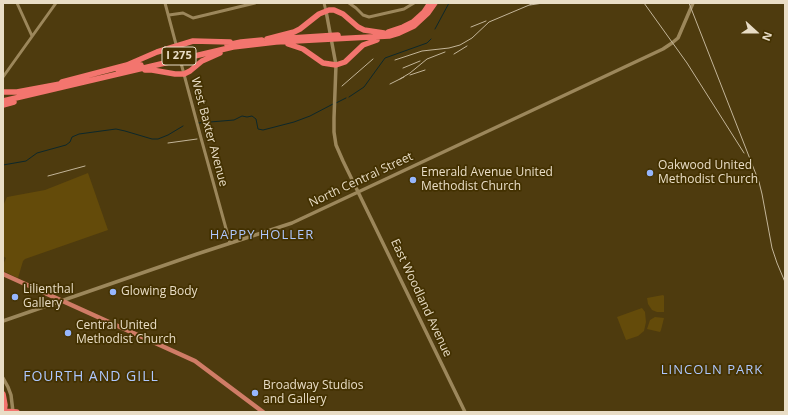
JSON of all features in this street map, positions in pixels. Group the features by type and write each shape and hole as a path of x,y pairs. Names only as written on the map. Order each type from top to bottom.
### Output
{"highway":[{"name":"I 275","path":"387,34 413,22 424,12 430,3"},
{"name":"I 275","path":"70,82 131,71 233,47 335,37 399,33 414,26 428,13 435,3"},
{"path":"267,39 286,35 300,29 319,14 326,11 338,12 364,30 387,34"},
{"path":"276,42 297,46 323,63 336,65 345,62 363,45 387,34"},
{"name":"I 275","path":"61,86 70,82 241,42 267,39 325,38"},
{"path":"70,82 127,64 157,52 200,41 241,42"},
{"path":"131,71 152,70 174,74 184,74 211,56 233,47"},
{"path":"3,92 17,92 61,86"},
{"path":"3,97 61,86"},
{"path":"3,101 61,86"},
{"path":"3,105 34,97 61,86"},
{"path":"3,394 4,409 8,412"},
{"path":"4,409 17,412"}],"main road":[{"name":"North Central Street","path":"3,321 292,223 663,49 678,38 693,3"},
{"name":"East Woodland Avenue","path":"326,11 336,65 334,118 336,145 465,412"},
{"path":"3,274 195,360 263,412"},
{"path":"3,378 8,387 13,404 13,412"}],"street":[{"path":"17,3 32,36"},
{"path":"3,77 56,3"},
{"name":"West Baxter Avenue","path":"165,3 200,138 230,243"},
{"path":"169,15 183,13 193,18 255,3"},
{"path":"324,3 326,11"},
{"path":"349,3 363,15 369,17 404,9 414,3"}],"shaded area":[{"path":"88,173 108,230 25,259 18,278 3,271 3,265 6,258 3,256 3,206 7,197 45,190"},
{"path":"663,295 664,312 652,310 648,304 647,298"},
{"path":"642,308 645,312 646,322 644,331 638,336 626,340 617,317"},
{"path":"655,317 664,318 660,332 647,329 650,320"}],"waterway":[{"path":"435,29 449,3"},
{"path":"349,97 364,87 385,58 427,43 431,39"},
{"path":"336,103 346,98"},
{"path":"198,123 234,120 242,116 252,116 256,119 258,129 263,130 294,122 310,116 333,104"},
{"path":"3,165 26,161 37,153 66,145 70,142 72,137 79,134 116,129 152,139 158,139 183,126"}],"railway":[{"path":"395,60 422,51 449,48 460,45 472,38 489,22 534,3"},
{"path":"530,5 543,3"},
{"path":"644,3 687,63 744,153"},
{"path":"689,3 759,182 772,248 785,282"},
{"path":"471,27 486,21"},
{"path":"454,54 467,46"},
{"path":"400,79 427,59 445,52"},
{"path":"342,86 373,59"},
{"path":"403,68 420,61"},
{"path":"410,75 425,70"},
{"path":"390,84 404,77"},
{"path":"168,143 197,139"},
{"path":"48,176 85,166"}],"place":[{"name":"Oakwood United Methodist Church","path":"650,173"},
{"name":"Emerald Avenue United Methodist Church","path":"413,180"},
{"name":"Glowing Body","path":"113,292"},
{"name":"Lilienthal Gallery","path":"15,297"},
{"name":"Central United Methodist Church","path":"68,333"},
{"name":"Broadway Studios and Gallery","path":"255,393"}],"district":[{"name":"HAPPY HOLLER","path":"262,235"},
{"name":"LINCOLN PARK","path":"712,370"},
{"name":"FOURTH AND GILL","path":"91,377"}]}
